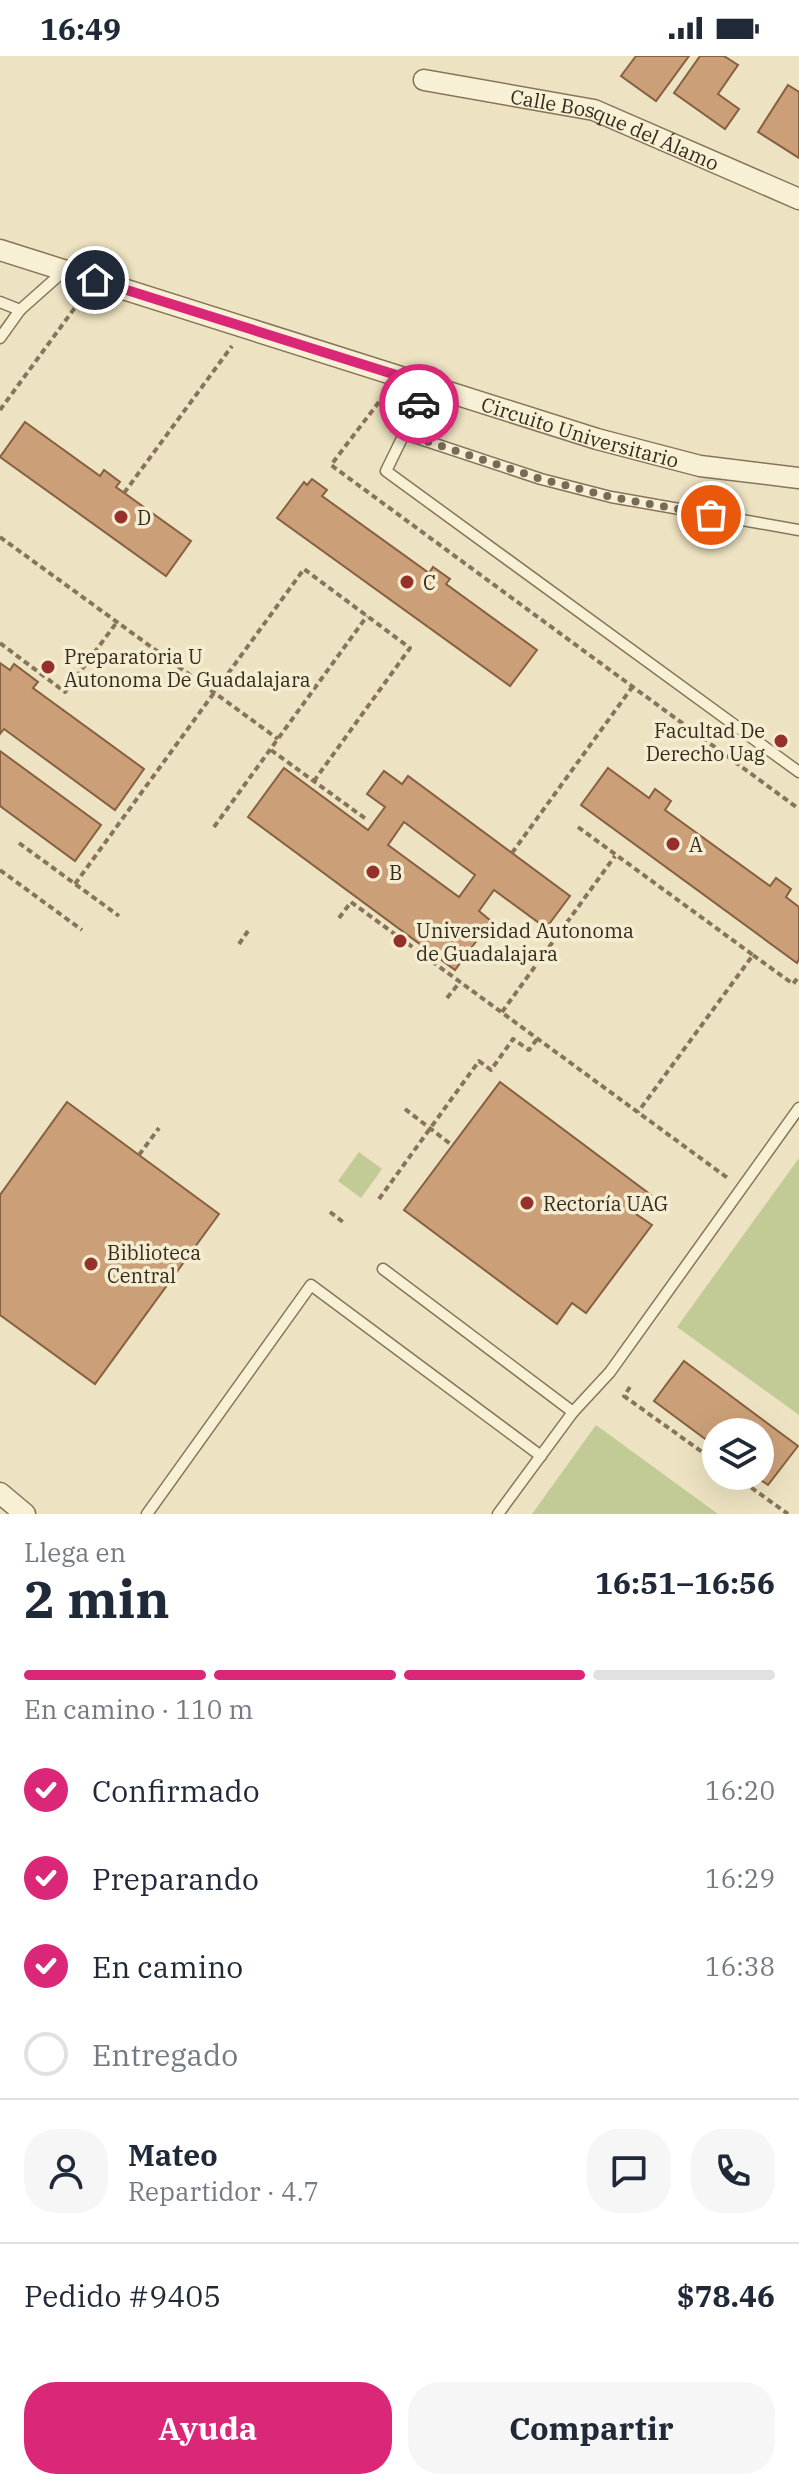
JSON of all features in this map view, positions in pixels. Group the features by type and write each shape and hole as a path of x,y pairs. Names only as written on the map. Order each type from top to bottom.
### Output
{"street":[{"name":"Calle Bosque del Álamo","path":"424,80 594,110 799,199"},
{"name":"Circuito Universitario","path":"0,250 597,439 700,466 799,478"},
{"path":"0,1493 25,1514"}],"lane":[{"path":"0,338 20,310 65,270"},
{"path":"0,302 20,310"},
{"path":"428,385 386,471 799,772"},
{"path":"405,434 541,479 611,497 799,530"},
{"path":"498,1514 573,1412 610,1372 799,1108"},
{"path":"383,1269 573,1412"},
{"path":"147,1514 311,1285 541,1456"}],"path":[{"path":"0,410 82,298"},
{"path":"124,493 232,346"},
{"path":"385,393 331,465 799,809"},
{"path":"0,537 278,739"},
{"path":"75,884 304,569 410,648 314,781"},
{"path":"214,827 367,616"},
{"path":"0,643 65,692 117,622"},
{"path":"512,853 633,686"},
{"path":"271,749 366,819"},
{"path":"578,827 793,984 799,976"},
{"path":"19,843 119,916"},
{"path":"502,1012 616,855"},
{"path":"0,870 82,930"},
{"path":"339,918 351,902 729,1179"},
{"path":"239,944 248,931"},
{"path":"638,1112 753,955"},
{"path":"447,998 460,982"},
{"path":"379,1199 479,1061 491,1070 513,1039 529,1050 537,1039"},
{"path":"405,1109 453,1146"},
{"path":"139,1155 159,1128"},
{"path":"330,1212 343,1222"},
{"path":"630,1387 624,1396 702,1452"},
{"path":"755,1490 788,1514"}],"green space":[{"path":"359,1152 382,1169 361,1198 338,1181"},
{"path":"799,1158 799,1415 677,1327"},
{"path":"596,1425 718,1514 532,1514"}],"building":[{"path":"636,56 689,56 656,101 621,76"},
{"path":"700,56 724,56 738,65 718,94 739,109 725,129 674,93"},
{"path":"788,85 799,92 799,158 758,132"},
{"name":"D","path":"25,422 100,476 104,470 120,482 116,487 191,541 166,576 0,457"},
{"name":"C","path":"312,479 327,490 322,496 429,573 433,567 450,579 446,584 537,650 510,686 277,518 304,482 307,485"},
{"path":"0,663 10,670 14,664 38,682 33,688 144,769 115,810 4,729 0,734"},
{"path":"0,751 101,825 75,861 0,806"},
{"name":"B","path":"284,768 368,830 385,807 367,794 384,771 402,784 408,776 570,896 546,928 494,890 479,911 491,921 455,970 248,817","holes":["404,822 475,875 459,897 388,845"]},
{"name":"A","path":"608,768 649,798 655,789 671,801 665,810 770,886 776,878 791,889 786,897 799,907 797,963 581,805"},
{"name":"Rectoría UAG","path":"500,1082 651,1195 636,1214 652,1225 586,1313 572,1303 557,1324 404,1210"},
{"name":"Biblioteca Central","path":"67,1102 219,1214 95,1384 0,1315 0,1195"},
{"path":"684,1361 760,1418 702,1418 702,1437 654,1401"},
{"path":"774,1428 798,1446 774,1477"}],"way so far":[{"path":"419,404 405,434 541,479 611,497 711,515"}],"place":[{"name":"D","path":"121,517"},
{"name":"C","path":"407,582"},
{"name":"Preparatoria U Autonoma De Guadalajara","path":"48,667"},
{"name":"Facultad De Derecho Uag","path":"781,741"},
{"name":"A","path":"673,844"},
{"name":"B","path":"373,872"},
{"name":"Universidad Autonoma de Guadalajara","path":"400,941"},
{"name":"Rectoría UAG","path":"527,1203"},
{"name":"Biblioteca Central","path":"91,1264"}],"route":[{"path":"95,280 428,385 419,404"}]}
